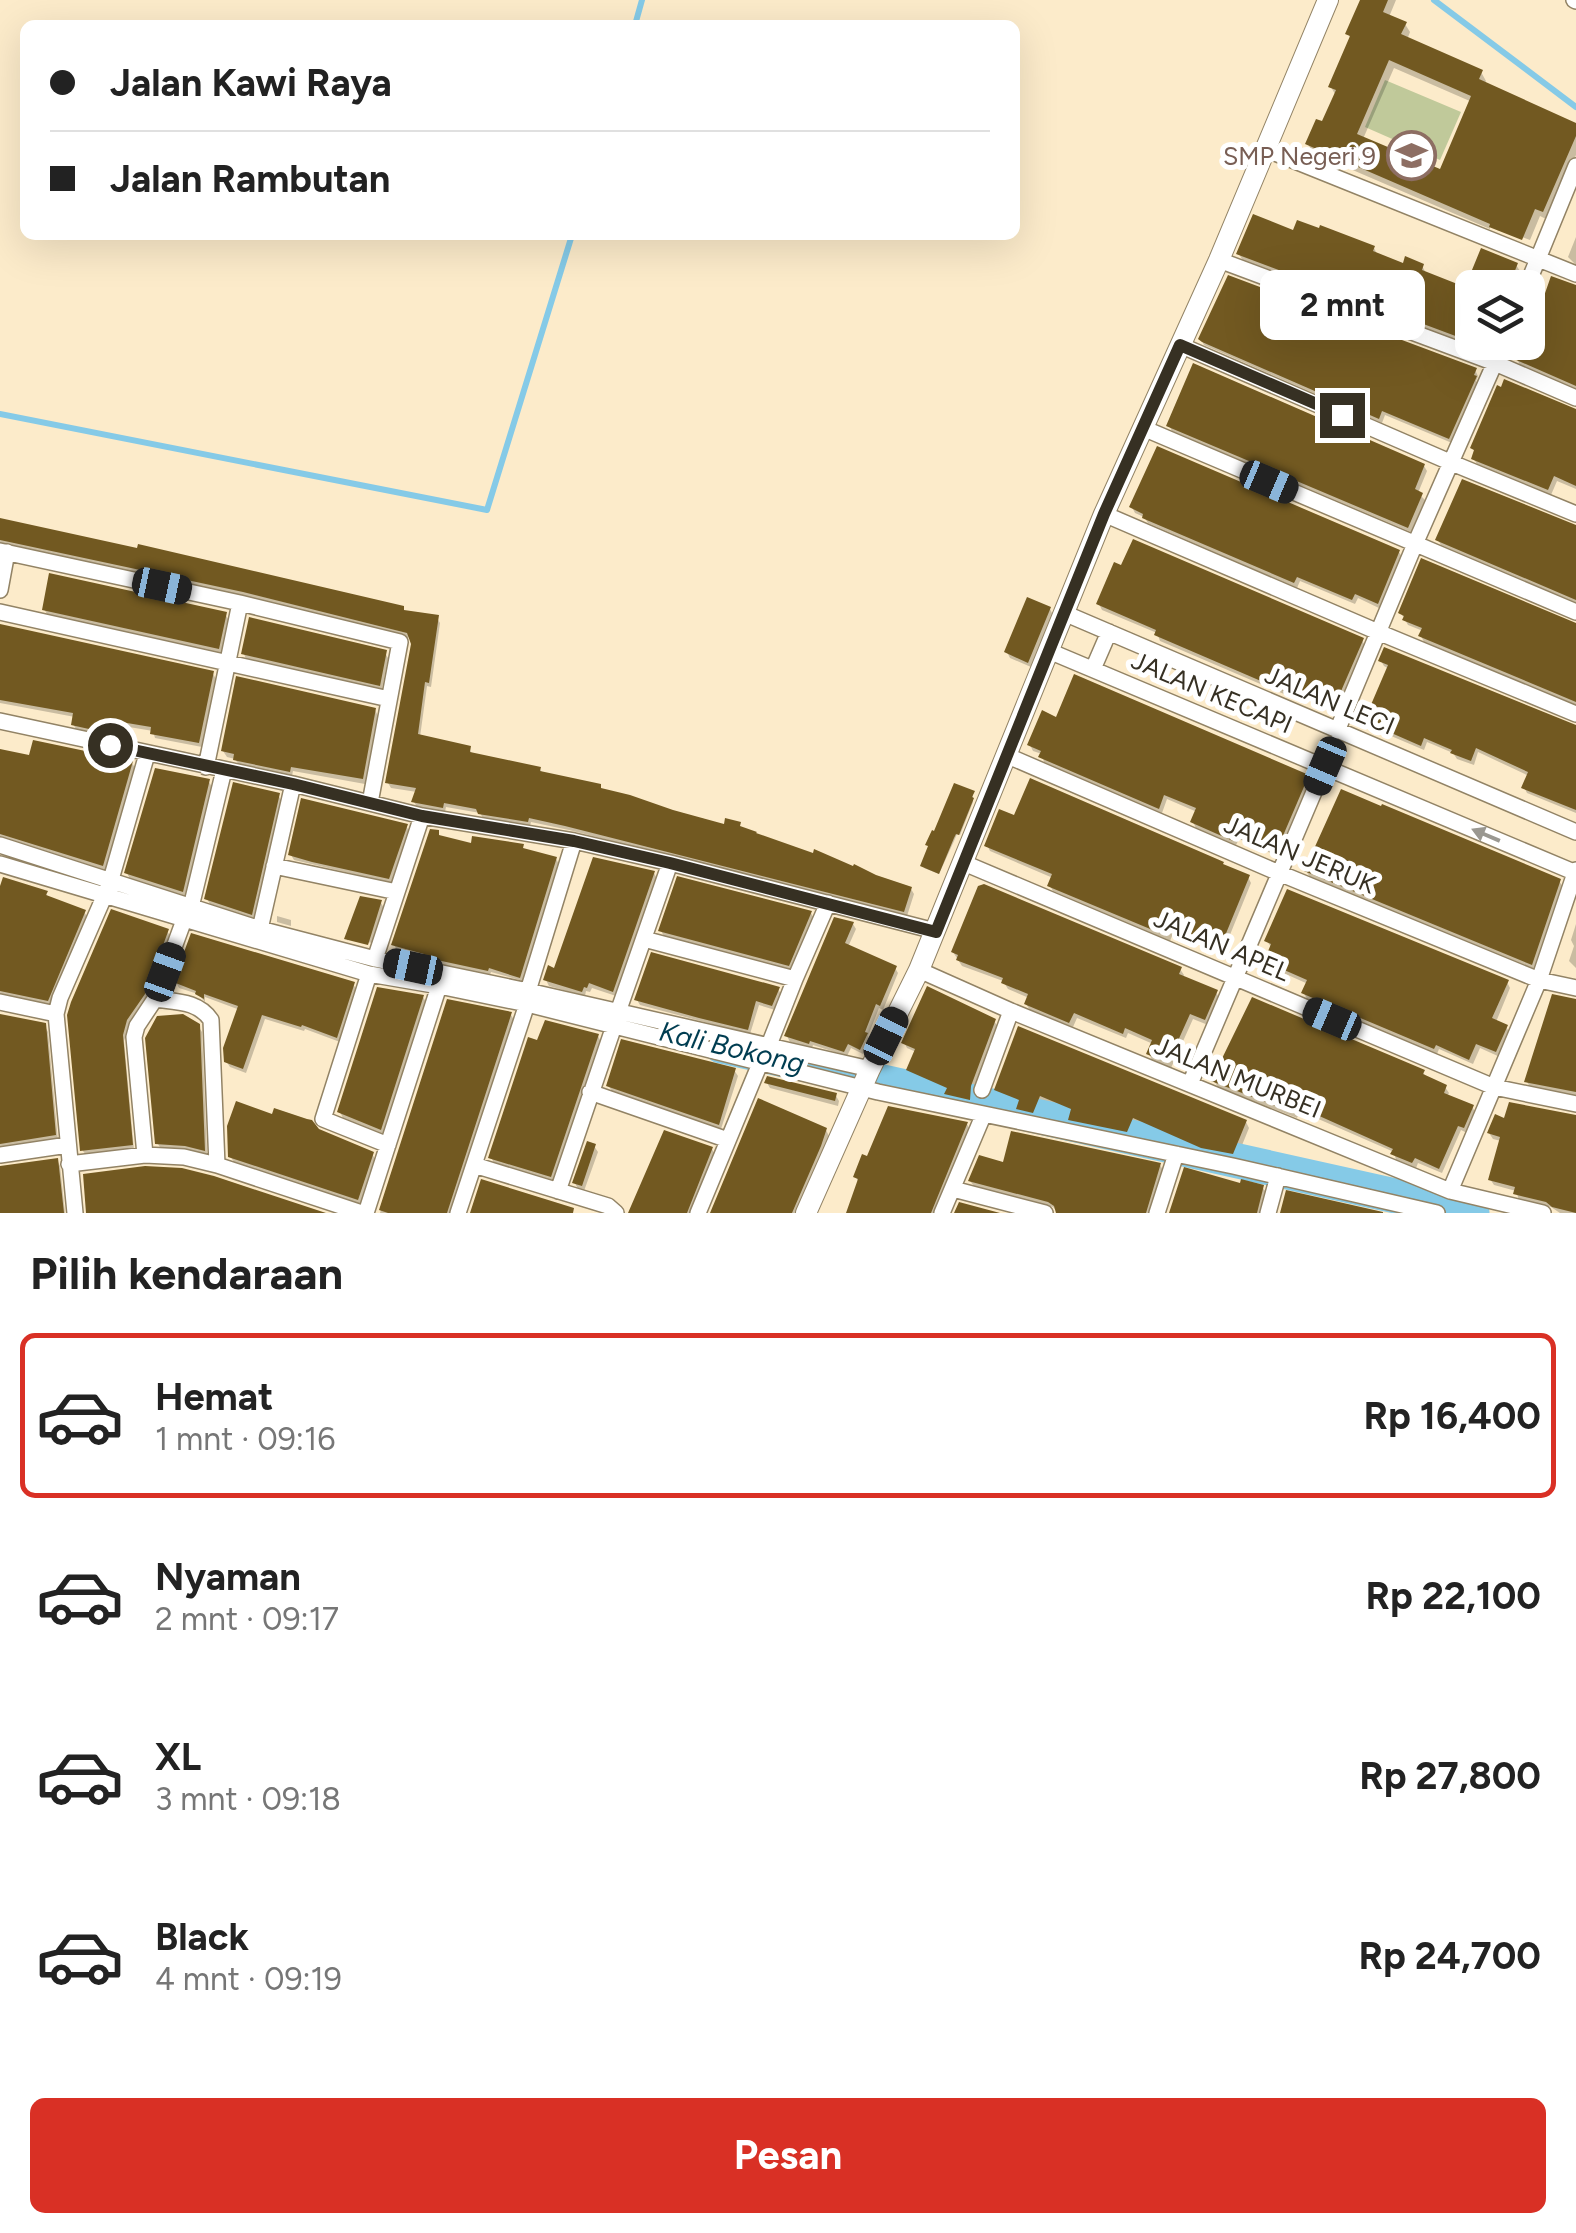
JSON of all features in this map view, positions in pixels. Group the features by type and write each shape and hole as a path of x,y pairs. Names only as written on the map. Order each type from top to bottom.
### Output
{"street":[{"path":"806,1213 936,932 1104,514 1219,260 1328,0"},
{"path":"1266,149 1576,274"},
{"path":"1533,270 1576,166"},
{"path":"1219,260 1495,363 1576,398"},
{"path":"1180,345 1576,514"},
{"path":"1338,731 1496,360"},
{"path":"1143,428 1576,612"},
{"path":"1104,514 1576,714"},
{"path":"0,590 4,552 240,602 400,642 370,803"},
{"path":"206,767 240,602"},
{"path":"0,612 389,699"},
{"name":"JALAN LECI","path":"1064,613 1576,832"},
{"path":"1094,669 1109,632"},
{"name":"JALAN KECAPI","path":"1049,651 1576,872"},
{"path":"0,721 422,816 574,841 936,932"},
{"path":"75,1213 56,1014 108,887 147,754"},
{"name":"JALAN JERUK","path":"1008,756 1539,980 1576,988"},
{"path":"1190,1084 1325,766"},
{"path":"145,1155 134,1037 155,999 187,914 224,770"},
{"path":"260,928 293,784"},
{"path":"388,1145 323,1119 422,816"},
{"path":"458,1213 574,841"},
{"path":"0,844 187,914 440,986 527,998"},
{"path":"558,1192 670,863"},
{"name":"JALAN APEL","path":"964,863 1494,1087 1576,1104"},
{"path":"274,866 397,892"},
{"path":"1,867 108,887"},
{"path":"1450,1191 1539,980 1576,872"},
{"path":"768,1045 828,903"},
{"path":"187,914 260,928 372,966 616,1019 760,1061 866,1079"},
{"path":"644,938 795,979"},
{"name":"JALAN MURBEI","path":"919,970 1450,1191 1543,1213"},
{"path":"69,1164 145,1155 184,1157 364,1213 440,986"},
{"path":"155,999 194,1005 211,1020 216,1166"},
{"path":"0,1002 56,1014"},
{"path":"982,1090 1011,1011"},
{"path":"616,1019 768,1045 983,1116 1176,1154 1437,1213"},
{"path":"698,1213 760,1061"},
{"path":"590,1092 728,1140"},
{"path":"942,1213 983,1116"},
{"path":"0,1154 68,1145"},
{"path":"1158,1213 1176,1154"},
{"path":"474,1166 608,1206 616,1213"},
{"path":"1268,1213 1278,1176"},
{"path":"953,1189 1045,1213"}],"green space":[{"path":"1385,80 1461,112 1440,160 1365,127"}],"building":[{"path":"1360,0 1388,0 1383,12 1407,22 1401,34 1483,70 1479,79 1576,123 1576,136 1543,212 1535,209 1522,240 1305,144 1316,119 1322,121 1336,90 1328,87 1350,36 1345,34","holes":["1389,60 1471,96 1440,169 1357,134"]},
{"path":"1253,214 1293,230 1297,220 1319,228 1320,225 1375,246 1373,251 1403,263 1405,256 1424,264 1422,270 1455,283 1455,336 1236,254"},
{"path":"1481,248 1518,263 1515,270 1472,270"},
{"path":"1228,275 1477,368 1477,376 1449,439 1382,411 1379,419 1198,339"},
{"path":"1551,276 1576,285 1576,386 1516,360 1545,360 1545,293"},
{"path":"1193,363 1425,464 1415,489 1423,493 1408,528 1166,426"},
{"path":"1504,379 1576,409 1576,486 1554,476 1548,490 1471,459 1474,450 1470,448 1497,385 1501,387"},
{"path":"1157,446 1400,550 1378,604 1355,594 1352,600 1297,577 1294,583 1142,518 1143,514 1129,507"},
{"path":"1462,479 1576,525 1576,600 1435,540"},
{"path":"0,518 137,548 138,544 404,606 404,610 439,615 418,734 471,746 470,752 601,784 601,788 724,824 725,818 741,822 740,826 756,833 813,853 814,849 912,887 904,912 565,826 529,818 528,822 478,814 476,809 444,803 443,808 411,802 416,788 385,783 411,644 407,633 243,592 0,540"},
{"path":"1133,539 1364,638 1335,705 1304,692 1302,698 1289,693 1154,635 1156,630 1096,604 1114,562 1121,565"},
{"path":"1421,558 1576,623 1576,702 1418,636 1422,628 1402,620 1404,616 1398,613"},
{"path":"49,573 227,612 219,649 42,610"},
{"path":"1027,597 1051,607 1028,663 1004,652"},
{"path":"249,617 387,650 380,686 241,654"},
{"path":"0,624 214,671 199,743 150,734 151,727 109,720 107,733 71,725 73,713 0,700"},
{"path":"1384,647 1576,725 1576,810 1521,788 1528,772 1476,748 1471,761 1424,738 1421,746 1364,721 1388,665 1378,661"},
{"path":"1074,674 1309,775 1276,852 1236,835 1233,841 1190,822 1196,808 1164,795 1159,809 1038,757 1041,751 1027,745 1042,710 1056,717"},
{"path":"236,676 376,708 363,779 291,767 290,772 233,760 234,754 221,751"},
{"path":"33,740 133,761 103,866 0,834 0,749 29,755"},
{"path":"155,768 210,779 183,892 124,873"},
{"path":"1030,778 1250,875 1220,948 1171,927 1167,936 1047,886 1052,874 984,846 999,809 1014,815"},
{"path":"233,782 280,793 252,915 204,899"},
{"path":"954,783 975,791 974,798 939,874 920,866 928,846 925,845"},
{"path":"1341,789 1561,879 1532,965 1304,871"},
{"path":"301,798 408,824 389,879 288,855"},
{"path":"430,829 471,843 472,836 524,844 523,848 557,857 520,978 489,968 488,971 423,957 424,954 391,945"},
{"path":"593,857 655,871 613,992 589,983 582,992 543,980 548,965 554,968"},
{"path":"677,876 812,911 789,966 658,931"},
{"path":"3,877 48,891 46,895 86,910 48,1001 0,991"},
{"path":"984,884 1182,967 1179,974 1218,990 1205,1020 1190,1014 1168,1063 1146,1054 1152,1040 1125,1028 1123,1034 1074,1013 1069,1023 1024,1004 1028,994 1001,983 1003,978 956,960 958,955 951,952 978,886"},
{"path":"1287,889 1509,980 1492,1018 1508,1025 1496,1052 1476,1044 1469,1060 1301,993 1307,980 1264,961 1271,944 1264,941"},
{"path":"360,896 382,900 368,945 344,939"},
{"path":"111,909 169,929 145,994 127,1020 123,1035 133,1145 80,1151 67,1015"},
{"path":"834,917 854,922 845,943 897,966 880,1006 876,1004 860,1050 848,1044 844,1052 784,1036"},
{"path":"191,933 355,982 337,1038 262,1015 243,1069 224,1062 223,1048 238,1006 204,994 204,999 196,991 173,982"},
{"path":"651,952 780,987 772,1006 756,1001 748,1030 699,1018 634,1000"},
{"path":"927,986 996,1019 971,1086 970,1100 944,1094 947,1088 906,1070 915,1049 901,1043"},
{"path":"377,987 424,995 381,1130 337,1112"},
{"path":"1552,994 1576,999 1576,1092 1524,1082"},
{"path":"1252,997 1425,1070 1423,1074 1447,1085 1444,1093 1474,1105 1464,1128 1458,1126 1439,1169 1415,1158 1412,1163 1390,1154 1393,1149 1297,1106 1294,1113 1211,1081"},
{"path":"447,999 512,1012 447,1213 388,1213 379,1210"},
{"path":"0,1014 46,1023 56,1135 0,1144"},
{"path":"183,1014 200,1024 205,1151 155,1144 145,1038 157,1016"},
{"path":"545,1020 599,1034 551,1177 488,1158 528,1037 537,1040"},
{"path":"1018,1026 1247,1120 1233,1154 1201,1148 1133,1118 1127,1132 1068,1120 1071,1109 1040,1096 1033,1113 1016,1109 1019,1100 994,1090"},
{"path":"621,1039 736,1068 719,1125 606,1086"},
{"path":"767,1076 837,1093 835,1101 764,1083"},
{"path":"758,1098 827,1128 821,1146 792,1213 710,1213"},
{"path":"236,1101 272,1114 274,1108 312,1120 319,1129 374,1152 358,1200 228,1157 227,1126"},
{"path":"1509,1102 1576,1115 1576,1213 1513,1194 1515,1187 1488,1180 1500,1137 1487,1133 1495,1114 1504,1118"},
{"path":"888,1106 968,1122 931,1213 846,1213 862,1154 867,1156"},
{"path":"664,1130 713,1147 687,1213 628,1213"},
{"path":"1011,1131 1161,1163 1146,1213 1056,1213 1048,1202 968,1181 979,1155 1003,1162"},
{"path":"587,1141 596,1144 582,1186 572,1183"},
{"path":"58,1158 64,1213 0,1213 0,1166"},
{"path":"145,1166 182,1168 214,1176 326,1213 86,1213 83,1174"},
{"path":"1184,1167 1240,1183 1241,1179 1264,1185 1257,1213 1169,1213"},
{"path":"481,1179 574,1208 573,1213 470,1213"},
{"path":"1286,1190 1383,1212 1383,1213 1280,1213"},
{"path":"959,1202 1000,1213 954,1213"}],"waterway":[{"path":"636,20 642,0"},
{"path":"1434,0 1576,107"},
{"path":"0,414 487,510 570,240"},
{"name":"Kali Bokong","path":"721,1046 1472,1213"}],"place":[{"name":"SMP Negeri 9","path":"1411,156"}],"route":[{"path":"110,745 422,816 574,841 936,932 1104,514 1180,345 1342,415"}]}
